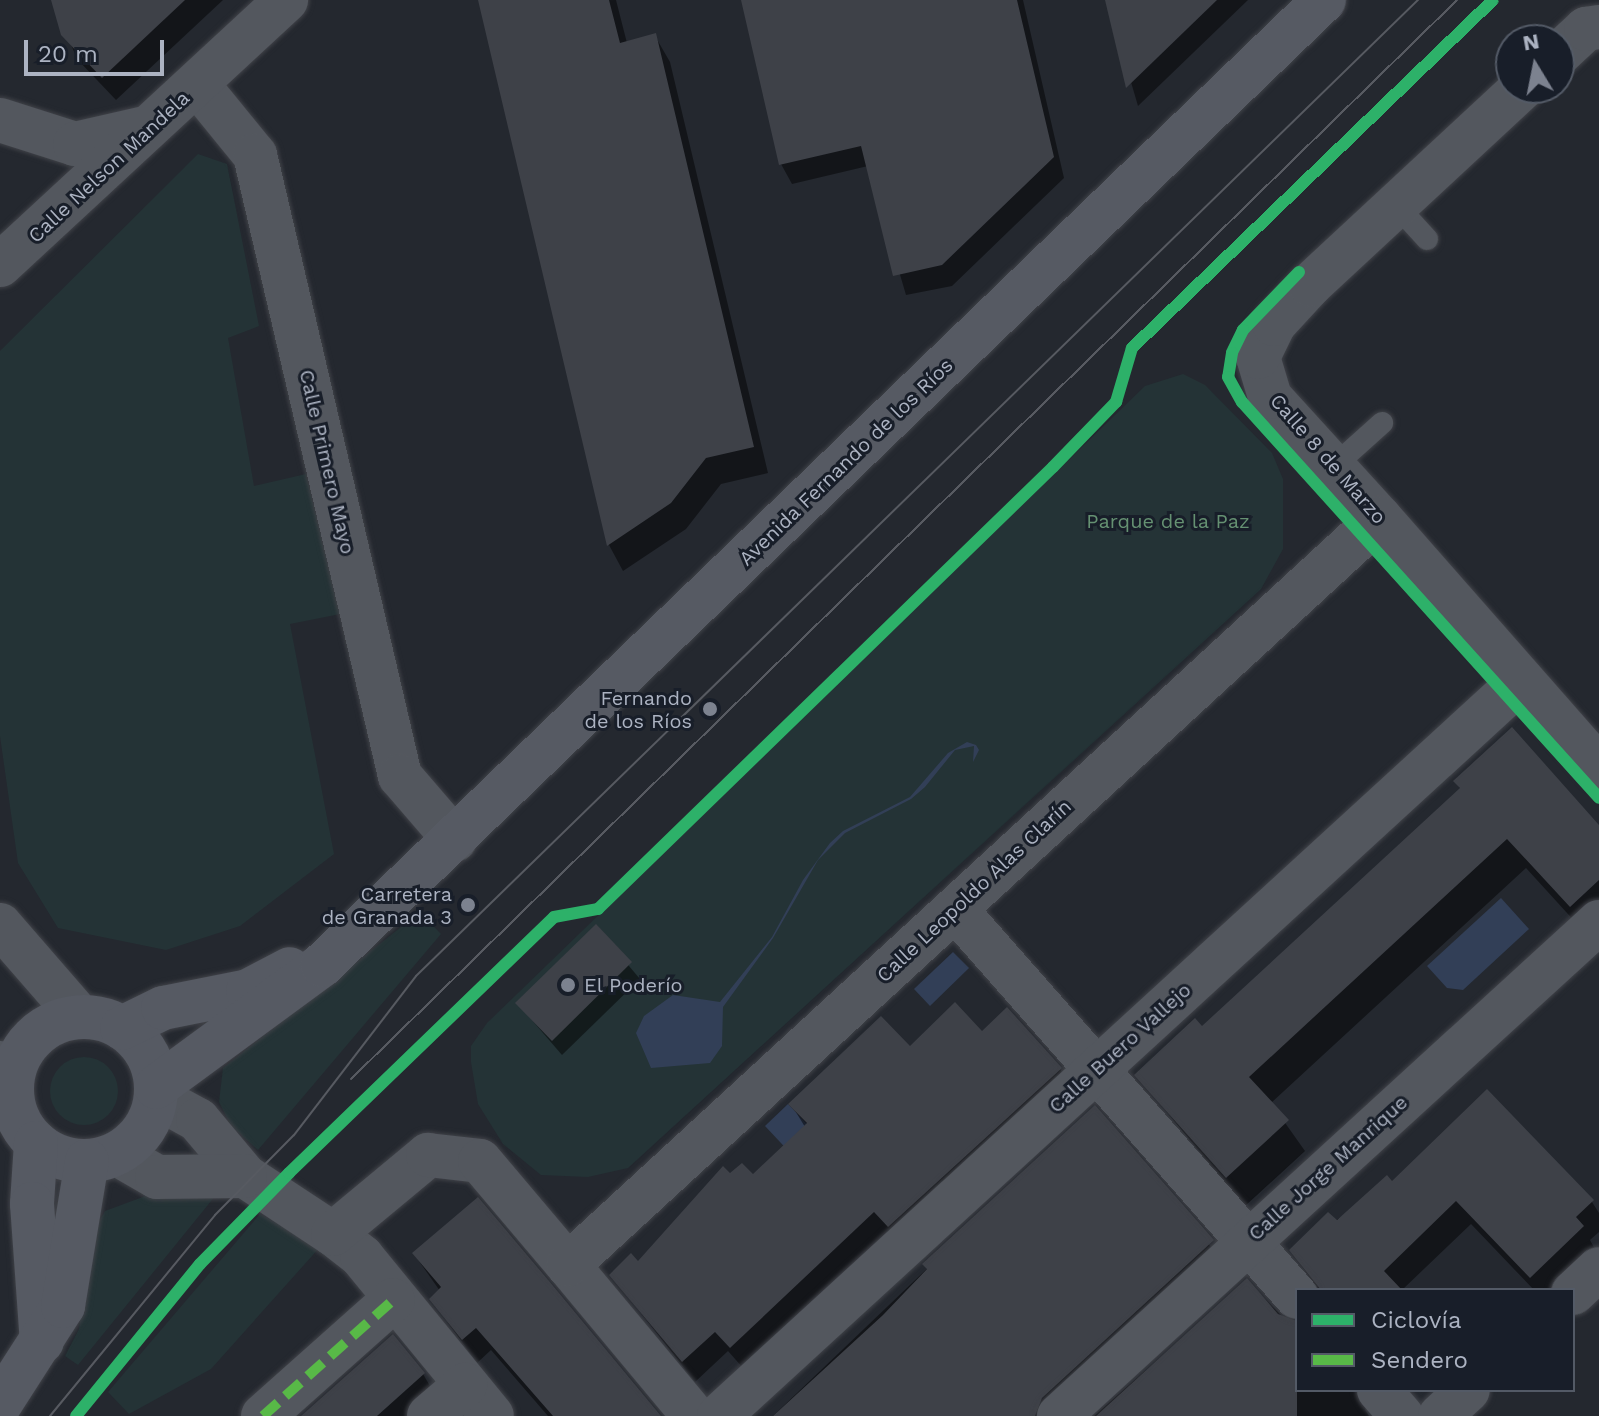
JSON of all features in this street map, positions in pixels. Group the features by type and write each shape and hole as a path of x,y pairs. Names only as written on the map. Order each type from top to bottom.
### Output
{"main road":[{"name":"Avenida Fernando de los Ríos","path":"156,1092 259,1015 367,922 455,840 1324,0"},
{"name":"Avenida Fernando de los Ríos","path":"122,1028 163,1008 248,991 367,922"},
{"path":"0,1404 42,1342 63,1306 102,1158 143,1131 156,1092 147,1053 122,1028 80,1017 33,1038 6,1072 17,1118 36,1143 33,1219 42,1342"},
{"path":"36,1143 102,1158"}],"street":[{"name":"Calle Nelson Mandela","path":"0,265 286,0"},
{"path":"1575,39 1586,29 1599,27"},
{"name":"Calle Primero Mayo","path":"197,84 255,155 400,776 455,840"},
{"name":"Calle 8 de Marzo","path":"1505,104 1274,324 1258,357 1270,397 1599,767"},
{"path":"0,120 75,144 147,127"},
{"name":"Calle Leopoldo Alas Clarín","path":"568,1265 1380,518"},
{"name":"Calle Buero Vallejo","path":"719,1416 1522,680"},
{"path":"955,909 1295,1295"},
{"name":"Calle Jorge Manrique","path":"1059,1416 1599,922"},
{"path":"0,925 80,1017"},
{"path":"156,1092 198,1120 245,1176 333,1234 362,1257 393,1300 478,1400 429,1416"},
{"path":"333,1234 398,1188 428,1155 480,1161 694,1416"},
{"path":"102,1158 157,1177 245,1176"},
{"path":"1575,1291 1599,1269"},
{"path":"263,1416 393,1300"},
{"path":"1381,1392 1402,1416"},
{"path":"1440,1416 1466,1392"}],"lane":[{"path":"1396,205 1427,239"},
{"path":"1333,467 1382,423"}],"green space":[{"path":"198,154 227,164 259,326 228,338 254,486 306,474 340,614 290,624 334,854 240,926 166,950 58,928 18,863 0,736 0,351"},
{"name":"Parque de la Paz","path":"1183,374 1205,385 1272,453 1283,479 1283,549 1261,589 628,1168 588,1177 541,1175 503,1144 478,1104 471,1062 471,1046 487,1023 1145,386"},
{"path":"420,912 441,934 258,1150 231,1126 219,1102 223,1068"},
{"path":"84,1057 108,1067 118,1091 108,1115 84,1125 60,1115 50,1091 60,1067"},
{"path":"159,1191 216,1195 78,1365 65,1356 79,1329 92,1234 105,1211"},
{"path":"260,1214 320,1247 211,1369 129,1414 108,1392"}],"water":[{"path":"967,742 976,745 979,750 973,762 974,746 955,750 911,799 845,833 818,860 773,938 723,1007 722,1046 710,1063 651,1068 636,1033 644,1016 673,995 720,1002 772,937 803,880 830,843 843,831 910,797 948,753"},
{"path":"1501,898 1529,929 1463,990 1447,988 1427,966"},
{"path":"953,952 969,968 930,1006 914,989"},
{"path":"788,1104 823,1141 795,1158 765,1126"}],"building":[{"path":"51,0 185,0 102,78 61,35"},
{"path":"478,0 609,0 620,43 656,33 754,447 706,458 671,503 607,546"},
{"path":"741,0 1017,0 1054,157 942,265 893,276 861,146 779,165"},
{"path":"1105,0 1217,0 1126,88"},
{"path":"1512,727 1599,825 1599,880 1570,907 1507,839 1249,1077 1289,1120 1226,1178 1134,1075 1195,1018 1202,1026 1460,788 1453,781"},
{"path":"596,924 632,962 552,1041 515,1003"},
{"path":"955,1002 982,1031 1007,1007 1062,1068 888,1227 874,1212 730,1348 715,1332 682,1362 609,1275 631,1253 638,1261 723,1166 730,1173 742,1163 753,1174 807,1123 788,1104 881,1016 910,1046"},
{"path":"1487,1089 1594,1200 1576,1217 1584,1226 1530,1278 1456,1201 1384,1271 1400,1288 1319,1288 1289,1250 1328,1212 1337,1220 1387,1175 1392,1181"},
{"path":"1095,1105 1214,1240 1042,1398 1035,1416 773,1416 883,1315 927,1269 922,1264"},
{"path":"478,1197 661,1416 553,1416 476,1328 462,1340 429,1299 441,1287 412,1253"},
{"path":"1247,1278 1278,1314 1295,1320 1297,1416 1096,1416"},
{"path":"393,1334 425,1373 377,1416 301,1416"}],"tram line":[{"path":"50,1416 215,1215 294,1135 416,976 1418,0"},
{"path":"351,1079 1457,0"}],"marked path":[{"path":"263,1416 393,1300"}],"cycle path":[{"path":"76,1416 200,1264 289,1173 554,917 598,909 1053,467 1116,402 1132,348 1493,0"},
{"path":"1299,272 1243,330 1232,353 1228,377 1242,402 1599,798"}],"place":[{"name":"Fernando de los Ríos","path":"710,709"},
{"name":"Carretera de Granada 3","path":"468,905"},
{"name":"El Poderío","path":"568,985"}]}
